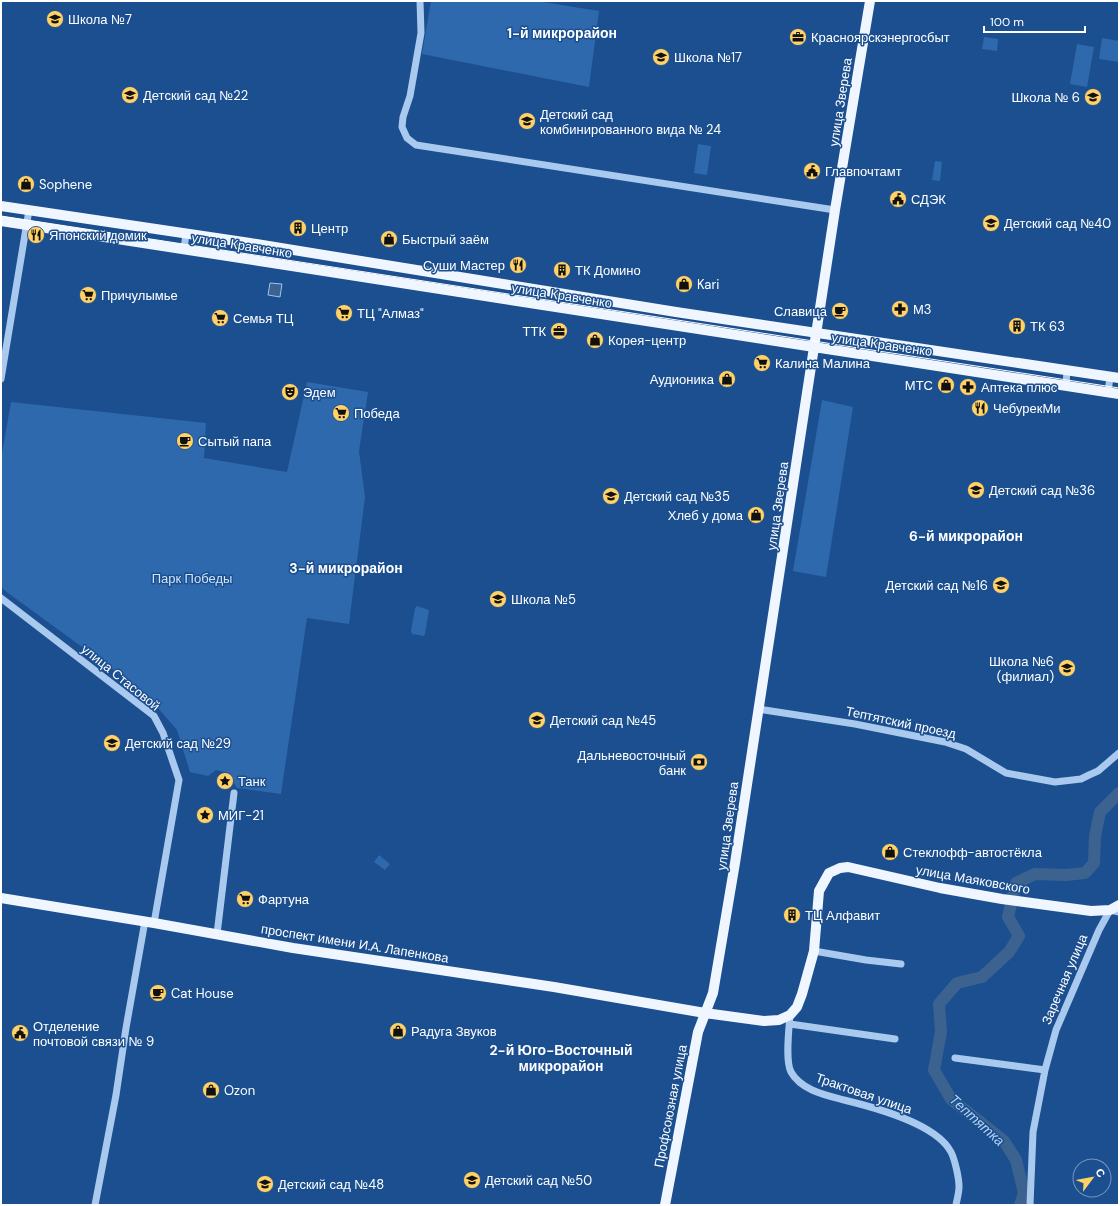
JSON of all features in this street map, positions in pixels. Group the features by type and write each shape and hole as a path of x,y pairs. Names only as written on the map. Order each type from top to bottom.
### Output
{"main road":[{"name":"улица Зверева","path":"705,1013 713,993 735,864 758,709 784,553 835,210 870,1"},
{"name":"улица Кравченко","path":"1,206 250,243 676,312 1114,378"},
{"name":"улица Кравченко","path":"1,221 1119,394"},
{"name":"улица Маяковского","path":"814,951 819,891 825,879 833,870 840,868 848,867 940,888 1002,899 1091,911 1116,909"},
{"name":"проспект имени И.А. Лапенкова","path":"1,898 149,922 293,948 554,987 705,1013 764,1021 790,1020"},
{"path":"790,1020 802,994 814,951"},
{"name":"Профсоюзная улица","path":"665,1205 698,1032 705,1013"}],"street":[{"path":"420,1 421,33 410,96 403,117 402,127 407,138 416,145 835,210"},
{"path":"1,379 29,210"},
{"path":"184,249 186,234"},
{"path":"456,292 459,277"},
{"path":"502,299 504,284"},
{"path":"548,306 550,292"},
{"path":"596,313 598,299"},
{"path":"642,321 644,307"},
{"path":"674,326 676,312"},
{"path":"728,333 730,320"},
{"path":"883,358 885,344"},
{"path":"1066,385 1067,370"},
{"path":"1108,392 1114,378"},
{"name":"улица Стасовой","path":"1,598 154,716 163,733 179,780 126,1028 116,1095 95,1205"},
{"name":"Тептятский проезд","path":"758,709 855,724 946,742 966,749 1006,773 1055,782 1081,779 1089,776 1098,771 1119,753"},
{"path":"217,934 234,793"},
{"name":"Заречная улица","path":"1030,1205 1033,1132 1045,1070 1056,1030 1099,930 1116,909"},
{"path":"814,951 866,960 901,964"},
{"path":"790,1020 895,1039"},
{"name":"Трактовая улица","path":"790,1020 788,1059 791,1072 800,1083 820,1094 871,1107 920,1125 939,1138 946,1145 953,1158 959,1186 956,1205"},
{"path":"955,1058 1045,1070"}],"green space":[{"path":"431,1 537,1 599,11 589,87 422,54"},
{"path":"984,37 998,39 997,51 982,49"},
{"path":"1102,38 1119,41 1119,62 1099,59"},
{"path":"1077,44 1094,47 1087,87 1070,84"},
{"path":"698,144 711,146 707,175 694,173"},
{"path":"935,161 942,162 940,181 932,180"},
{"name":"Парк Победы","path":"307,382 368,392 359,451 365,497 349,624 307,618 281,794 237,788 228,773 216,770 208,776 190,772 177,730 145,693 4,590 1,586 1,459 11,402 206,423 204,458 287,472"},
{"path":"822,400 853,407 826,577 793,571"},
{"path":"417,606 429,610 424,636 412,634 411,631 415,608"},
{"path":"379,855 390,864 385,870 374,862"}],"shaded area":[{"path":"270,283 282,284 280,297 268,295"}],"waterway":[{"name":"Тептятка","path":"1020,1205 1024,1193 1016,1160 1004,1141 951,1099 934,1070 941,1032 939,1004 957,983 982,977 1009,952 1019,936 1008,917 1016,883 1035,874 1066,875 1085,873 1094,863 1095,836 1100,812 1119,793"}],"tram line":[{"path":"1,216 1119,388"}],"place":[{"name":"Школа №7","path":"55,19"},
{"name":"Красноярскэнергосбыт","path":"798,37"},
{"name":"Школа №17","path":"661,57"},
{"name":"Детский сад №22","path":"130,95"},
{"name":"Школа № 6","path":"1093,97"},
{"name":"Детский сад комбинированного вида № 24","path":"527,121"},
{"name":"Главпочтамт","path":"812,171"},
{"name":"Sophene","path":"26,184"},
{"name":"СДЭК","path":"898,199"},
{"name":"Детский сад №40","path":"991,223"},
{"name":"Центр","path":"298,228"},
{"name":"Японский домик","path":"36,235"},
{"name":"Быстрый заём","path":"389,239"},
{"name":"Суши Мастер","path":"518,265"},
{"name":"ТК Домино","path":"562,270"},
{"name":"Kari","path":"684,284"},
{"name":"Причулымье","path":"88,295"},
{"name":"М3","path":"900,309"},
{"name":"Славица","path":"840,311"},
{"name":"ТЦ \"Алмаз\"","path":"344,313"},
{"name":"Семья ТЦ","path":"220,318"},
{"name":"ТК 63","path":"1017,326"},
{"name":"ТТК","path":"559,331"},
{"name":"Корея-центр","path":"595,340"},
{"name":"Калина Малина","path":"762,363"},
{"name":"Аудионика","path":"727,379"},
{"name":"МТС","path":"946,385"},
{"name":"Аптека плюс","path":"968,387"},
{"name":"Эдем","path":"290,392"},
{"name":"ЧебурекМи","path":"980,408"},
{"name":"Победа","path":"341,413"},
{"name":"Сытый папа","path":"185,441"},
{"name":"Детский сад №36","path":"976,490"},
{"name":"Детский сад №35","path":"611,496"},
{"name":"Хлеб у дома","path":"756,515"},
{"name":"Детский сад №16","path":"1001,585"},
{"name":"Школа №5","path":"498,599"},
{"name":"Школа №6 (филиал)","path":"1067,668"},
{"name":"Детский сад №45","path":"537,720"},
{"name":"Детский сад №29","path":"112,743"},
{"name":"Дальневосточный банк","path":"699,762"},
{"name":"Танк","path":"225,781"},
{"name":"МИГ-21","path":"205,815"},
{"name":"Стеклофф-автостёкла","path":"890,852"},
{"name":"Фартуна","path":"245,899"},
{"name":"ТЦ Алфавит","path":"792,915"},
{"name":"Cat House","path":"158,993"},
{"name":"Радуга Звуков","path":"398,1031"},
{"name":"Отделение почтовой связи № 9","path":"20,1033"},
{"name":"Ozon","path":"211,1090"},
{"name":"Детский сад №50","path":"472,1180"},
{"name":"Детский сад №48","path":"265,1184"}],"district":[{"name":"1-й микрорайон","path":"562,33"},
{"name":"6-й микрорайон","path":"966,536"},
{"name":"3-й микрорайон","path":"346,568"},
{"name":"2-й Юго-Восточный микрорайон","path":"561,1058"}]}
